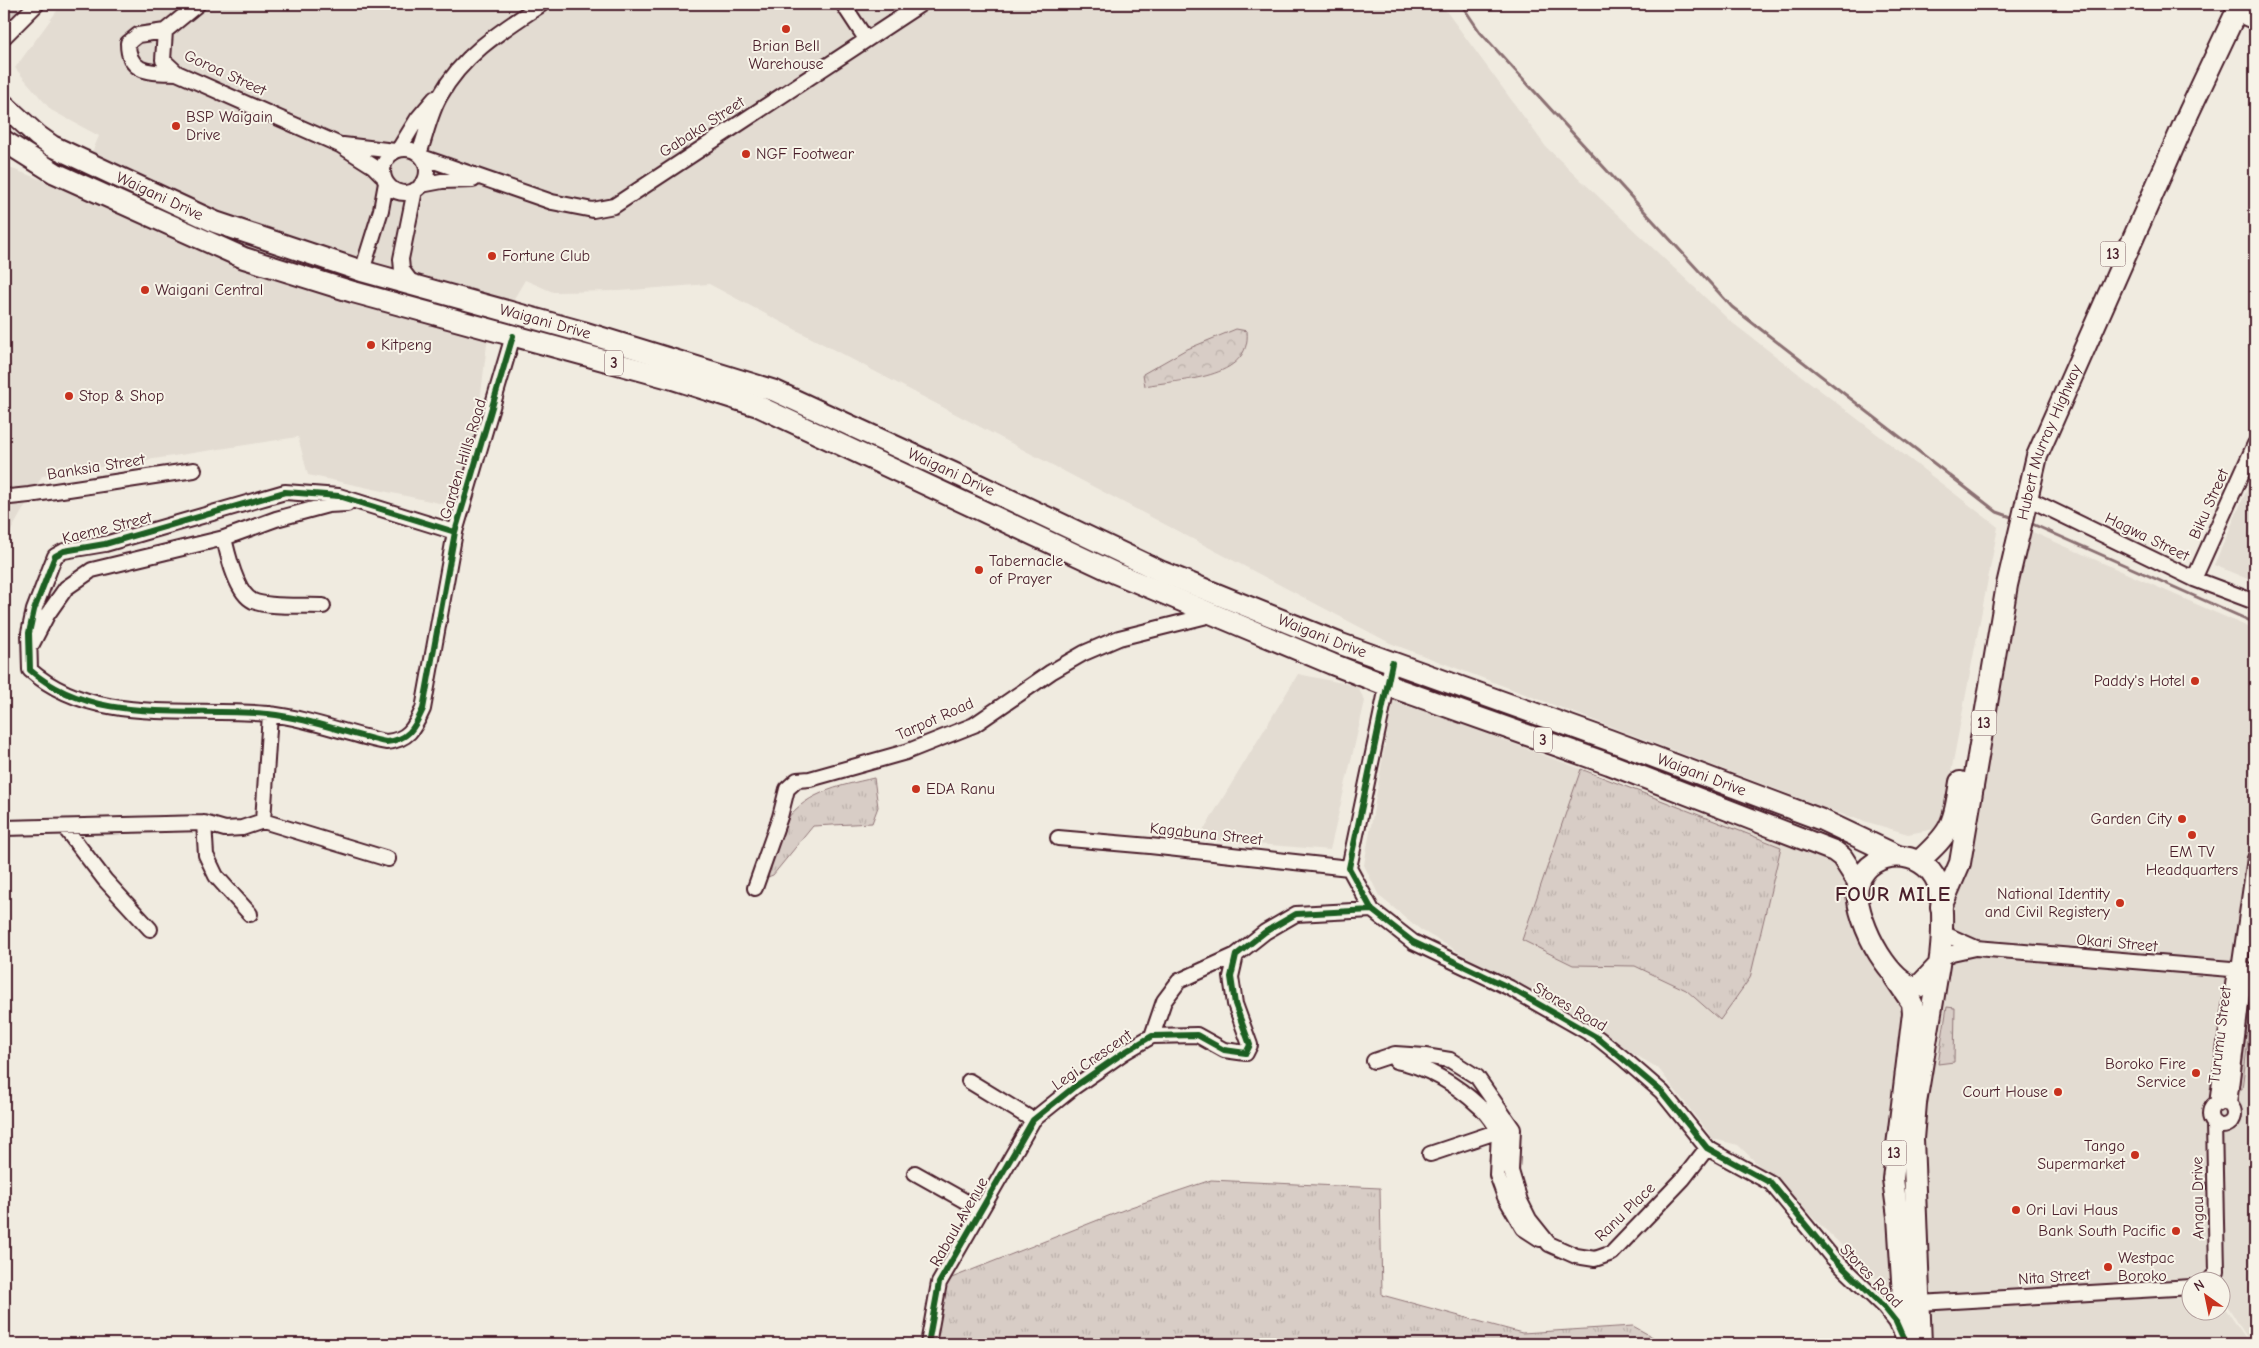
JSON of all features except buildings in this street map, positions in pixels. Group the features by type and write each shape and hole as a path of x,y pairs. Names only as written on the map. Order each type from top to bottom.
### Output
{"highway":[{"name":"Hubert Murray Highway","path":"1919,861 1940,842 1952,825 1994,578 2037,456 2233,7"},
{"name":"Waigani Drive","path":"4,105 31,131 52,146 215,222 362,272 583,332 775,391 1162,572 1392,663 1610,740 1822,820 1898,856"},
{"name":"Waigani Drive","path":"4,141 55,173 244,258 758,406 1115,573 1177,599 1386,685 1609,764 1817,844 1842,857 1858,882"},
{"path":"4,157 55,173"},
{"path":"362,272 360,280 363,287 438,310 447,318"},
{"path":"583,332 598,345 674,368 676,374 673,380"},
{"path":"702,369 697,375 697,381 757,400 774,408 786,419"},
{"path":"1075,531 1085,543 1178,585 1180,592 1177,599"},
{"name":"Hubert Murray Highway","path":"1941,907 1960,863 2011,534"},
{"path":"1858,882 1871,865 1882,859 1898,856 1919,861"},
{"name":"13","path":"1911,1343 1918,1303 1913,1139 1916,1102 1940,962 1941,907 1938,883 1928,866 1919,861"},
{"name":"13","path":"1858,882 1857,893 1860,912 1873,945 1912,1003 1913,1013 1893,1179 1911,1343"},
{"name":"13","path":"1889,970 1911,986 1918,987 1926,981 1940,962"}],"street":[{"path":"4,37 37,4"},
{"path":"176,73 148,72 135,66 128,55 128,43 138,35 165,31 198,4"},
{"path":"362,272 380,210 385,161 397,150 429,103 440,95 464,65 491,37 542,4"},
{"path":"843,4 866,39"},
{"name":"Gabaka Street","path":"421,156 484,180 552,202 592,210 614,206 922,4"},
{"path":"2233,7 2255,22"},
{"name":"Goroa Street","path":"165,31 163,60 176,73 340,145 373,166 384,179"},
{"path":"421,156 440,95"},
{"name":"Goroa Street","path":"340,145 397,150"},
{"path":"397,150 412,150 421,156 427,172 418,188 400,259 402,270 414,286"},
{"path":"384,179 391,188 403,193 418,188"},
{"name":"Gabaka Street","path":"418,188 442,181 484,180"},
{"name":"Garden Hills Road","path":"423,710 455,532 513,336"},
{"name":"Biku Street","path":"2194,579 2255,444"},
{"name":"Banksia Street","path":"4,495 10,497 29,495 194,470"},
{"name":"Kaeme Street","path":"423,710 409,734 398,741 386,742 270,714 132,710 105,705 69,693 38,677 30,670 29,633 40,593 55,556 64,551 105,544 285,492 339,496 358,504 455,532"},
{"path":"30,649 47,615 66,588 92,570 224,538 276,518 328,505 358,504"},
{"name":"Hagwa Street","path":"2020,504 2194,579 2255,602"},
{"path":"224,538 228,558 237,581 252,601 323,606"},
{"name":"Tarpot Road","path":"755,888 780,817 787,788 797,780 810,779 906,752 974,724 1051,672 1084,653 1119,638 1214,614"},
{"path":"1349,868 1392,663"},
{"path":"263,821 270,714"},
{"path":"4,828 66,828 119,824 204,824 234,829 263,821 388,859"},
{"path":"204,824 206,855 216,876 250,914"},
{"path":"66,828 105,880 150,929"},
{"name":"Kagabuna Street","path":"1058,838 1349,868"},
{"path":"2223,1104 2235,1113 2232,1122 2225,1126 2214,1123 2210,1113 2223,1104 2243,970 2255,858"},
{"name":"Stores Road","path":"1349,868 1372,910 1413,942 1510,988 1598,1038 1662,1092 1707,1148 1771,1183 1832,1257 1884,1307 1911,1343"},
{"path":"1152,1036 1164,1002 1179,981 1236,955 1265,932 1296,914 1372,910"},
{"name":"Okari Street","path":"1940,932 1976,948"},
{"name":"Okari Street","path":"1940,962 1952,953 1976,948 2243,970"},
{"name":"Legi Crescent","path":"1033,1120 1082,1081 1152,1036 1197,1035 1224,1050 1246,1053 1250,1045 1235,1004 1231,977 1236,955"},
{"name":"Ranu Place","path":"1549,1244 1530,1219 1518,1193 1511,1171 1513,1129 1477,1077 1450,1060 1395,1054 1377,1060 1411,1063 1449,1083 1480,1106 1499,1131 1497,1175 1505,1197 1523,1228 1549,1244 1576,1256 1595,1260 1612,1253 1683,1180 1707,1148"},
{"path":"969,1081 1033,1120"},
{"name":"Rabaul Avenue","path":"928,1344 939,1283 1033,1120"},
{"name":"Angau Drive","path":"2214,1123 2214,1270"},
{"path":"1430,1154 1499,1131"},
{"path":"915,1172 981,1210"},
{"name":"Nita Street","path":"1918,1303 2182,1288"}],"shaded area":[{"path":"62,4 1441,4 1546,147 1730,321 1998,527 1944,809 1935,829 1908,834 1844,815 1390,643 709,284 619,291 553,292 525,280 487,344 467,509 308,475 298,437 42,476 4,543 4,166 75,192 99,136 51,110 15,68"},
{"path":"2255,471 2255,582 2214,565"},
{"path":"2028,530 2255,630 2255,1344 2251,1344 2232,1313 2232,1270 2182,1270 2182,1281 1919,1299 1920,1111 1954,929 1955,891 1987,756"},
{"path":"1298,674 1357,686 1365,701 1330,850 1198,839"},
{"path":"1393,699 1828,861 1844,871 1854,917 1907,1004 1886,1144 1895,1297 1738,1145 1713,1139 1658,1068 1421,930 1379,896 1364,865"},
{"path":"2182,1291 2182,1320 2232,1320 2232,1318 2250,1344 1928,1344 1925,1305"}],"green space":[{"path":"7,4 27,4 4,29 4,6"},
{"path":"1236,329 1247,331 1245,347 1238,360 1226,369 1193,379 1145,386 1143,374 1185,350"},
{"path":"1581,769 1781,847 1750,978 1720,1020 1686,990 1635,966 1573,965 1522,940"},
{"path":"874,778 878,807 872,823 813,826 773,875 765,878 779,833 790,815 799,806 835,788"},
{"path":"2253,983 2255,984 2242,1089 2239,1089"},
{"path":"1947,1007 1955,1008 1954,1062 1938,1064"},
{"path":"1211,1180 1380,1188 1382,1295 1522,1333 1633,1326 1665,1344 964,1344 937,1341 944,1281 1131,1207"}],"waterway":[{"path":"1461,4 1480,32 1732,307 1997,512 2017,519"},
{"path":"2030,523 2255,623"}],"cycle path":[{"path":"455,532 339,496 285,492 105,544 64,551 55,556 34,610 29,633 30,670 56,688 84,700 113,707 176,712 268,714 298,719 386,742 405,736 413,728 423,709 455,532 513,336"},
{"path":"1392,663 1349,868 1372,910 1413,942 1510,988 1598,1038 1662,1092 1707,1148 1771,1183 1832,1257 1884,1307 1896,1322 1905,1342"},
{"path":"928,1344 939,1283 1033,1120 1074,1087 1123,1053 1152,1036 1197,1035 1224,1050 1246,1053 1250,1045 1235,1004 1231,977 1236,955 1265,932 1296,914 1372,910"}],"place":[{"name":"Brian Bell Warehouse","path":"786,29"},
{"name":"BSP Waigain Drive","path":"176,126"},
{"name":"NGF Footwear","path":"746,154"},
{"name":"Fortune Club","path":"492,256"},
{"name":"Waigani Central","path":"145,290"},
{"name":"Kitpeng","path":"371,345"},
{"name":"Stop & Shop","path":"69,396"},
{"name":"Tabernacle of Prayer","path":"979,570"},
{"name":"Paddy's Hotel","path":"2195,681"},
{"name":"EDA Ranu","path":"916,789"},
{"name":"Garden City","path":"2182,819"},
{"name":"EM TV Headquarters","path":"2192,835"},
{"name":"National Identity and Civil Registery","path":"2120,903"},
{"name":"Boroko Fire Service","path":"2196,1073"},
{"name":"Court House","path":"2058,1092"},
{"name":"Tango Supermarket","path":"2135,1155"},
{"name":"Ori Lavi Haus","path":"2016,1210"},
{"name":"Bank South Pacific","path":"2176,1231"},
{"name":"Westpac Boroko","path":"2108,1267"}],"district":[{"name":"FOUR MILE","path":"1893,894"}]}
